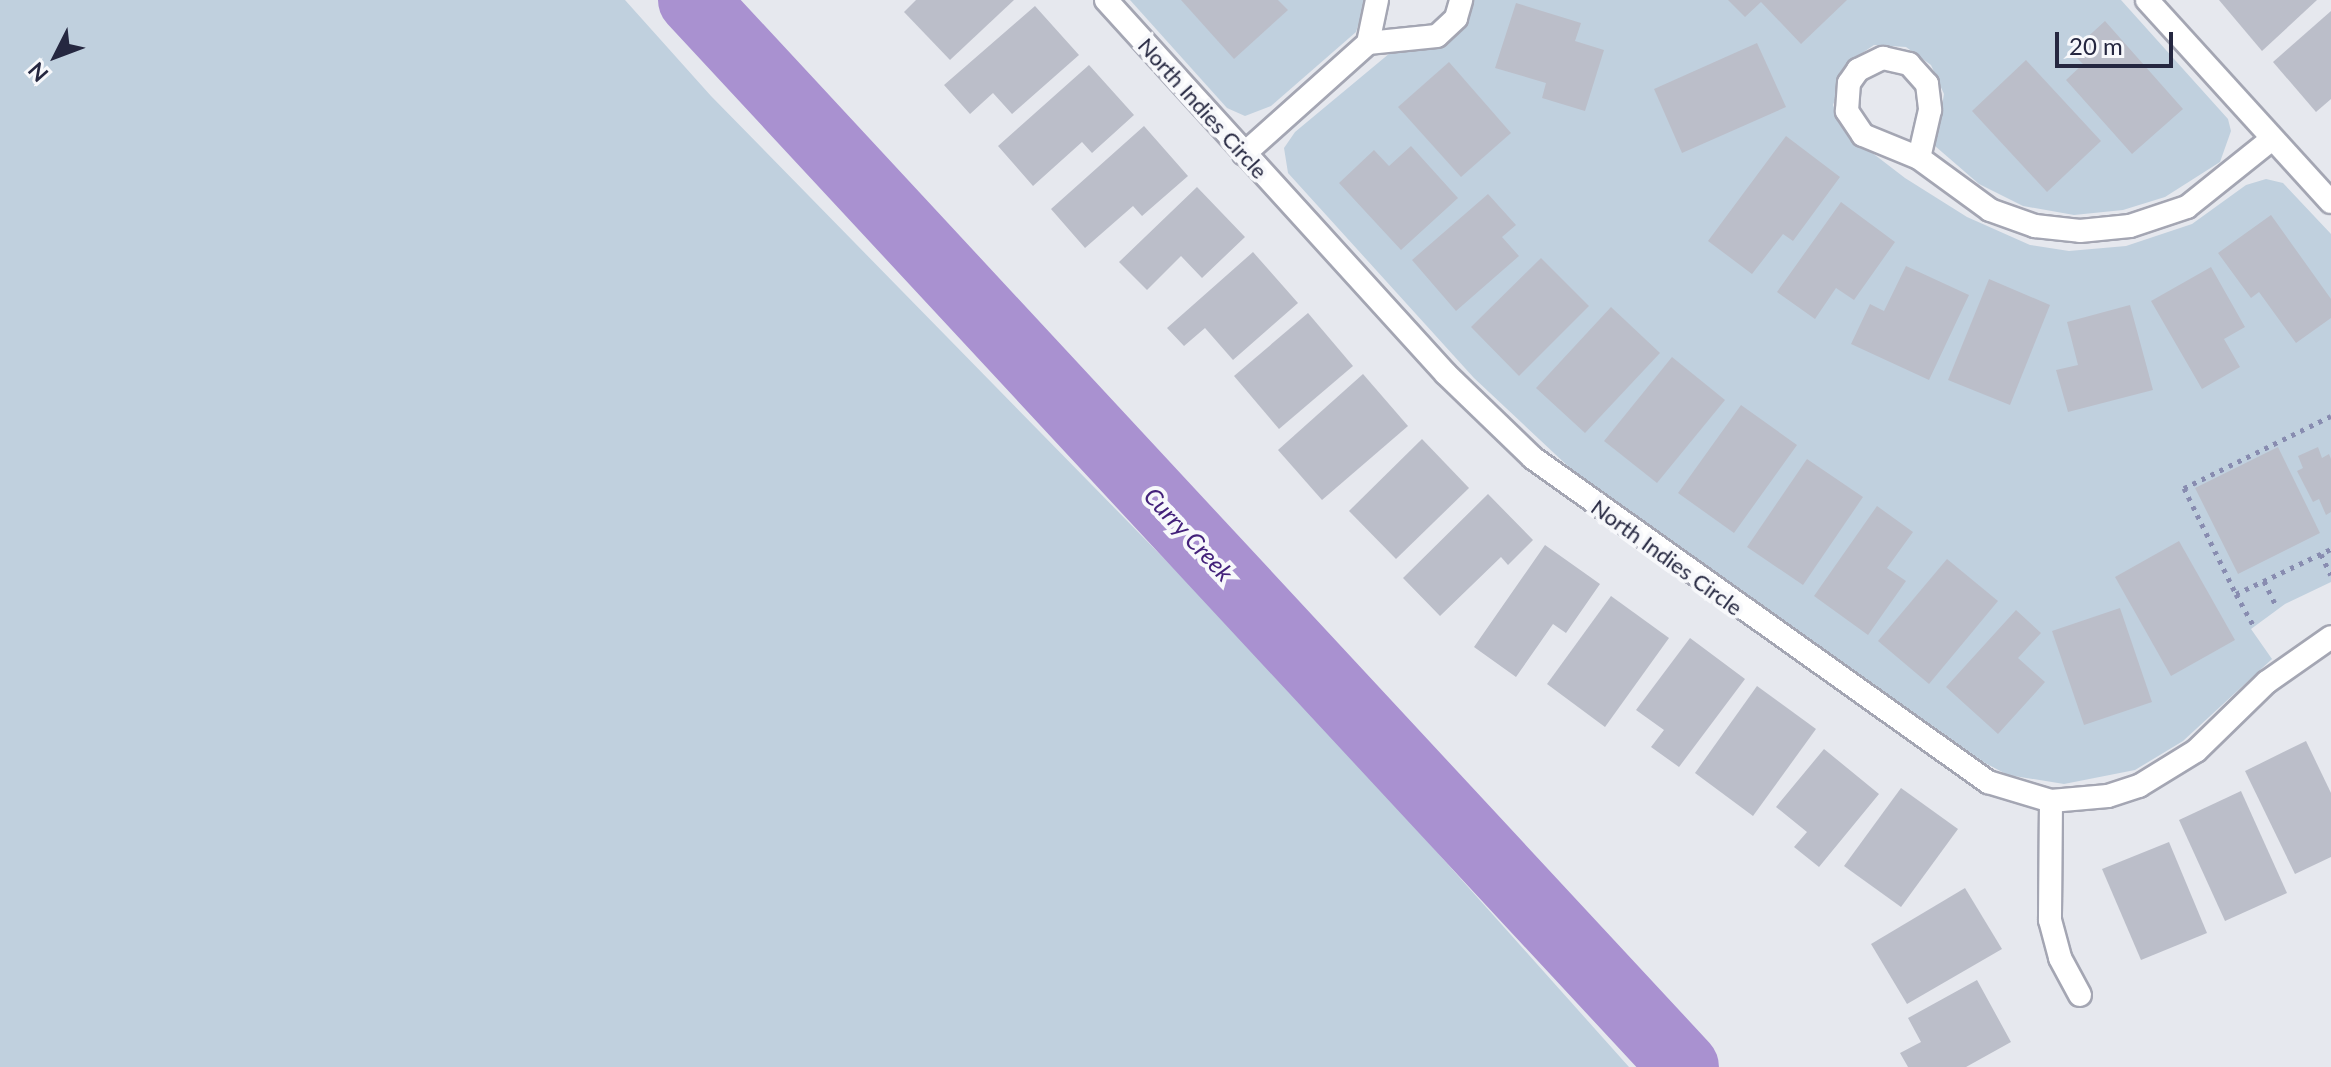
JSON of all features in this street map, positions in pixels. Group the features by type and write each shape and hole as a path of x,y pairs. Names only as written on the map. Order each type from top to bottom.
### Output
{"street":[{"name":"North Indies Circle","path":"1106,0 1446,374 1544,467 1988,782 2051,801 2108,796 2169,771 2267,682 2331,637"},
{"path":"1368,43 1377,0"},
{"path":"1244,154 1368,43 1437,36 1456,18 1461,0"},
{"path":"2147,0 2331,202"},
{"path":"1919,158 1930,110 1927,84 1909,64 1883,58 1870,62 1849,83 1847,111 1853,125 1876,142 1919,158 1990,210 2035,226 2080,231 2130,226 2187,207 2272,139"},
{"path":"2051,801 2050,920 2060,958 2080,995"}],"path":[{"path":"2253,625 2184,488 2331,416"},
{"path":"2236,594 2331,549"},
{"path":"2321,554 2331,575"},
{"path":"2264,581 2276,606"}],"shaded area":[{"path":"0,0 625,0 711,96 1283,680 1629,1067 0,1067"},
{"path":"1130,0 1366,0 1356,32 1271,106 1245,116 1227,108"},
{"path":"1472,0 2121,0 2228,119 2231,131 2220,162 2165,197 2123,210 2074,215 2023,206 1979,184 1935,146 1944,94 1931,65 1906,47 1874,45 1849,62 1833,105 1845,132 1905,178 1967,217 2030,245 2069,251 2126,246 2192,224 2246,185 2266,179 2283,183 2331,234 2331,582 2285,604 2251,629 2272,659 2183,741 2135,770 2064,784 2008,775 1985,763 1571,469 1474,378 1288,173 1284,148 1295,132 1390,53 1447,44 1467,22"}],"building":[{"path":"916,0 1014,0 950,60 904,12"},
{"path":"1181,0 1278,0 1288,10 1234,59"},
{"path":"1728,0 1847,0 1801,44 1761,2 1745,17"},
{"path":"2219,0 2317,0 2262,51"},
{"path":"1516,3 1581,23 1575,41 1604,50 1585,111 1542,98 1546,83 1495,68"},
{"path":"1035,6 1079,55 1012,114 993,93 970,114 944,85"},
{"path":"2331,11 2331,99 2316,112 2273,62"},
{"path":"2105,21 2183,109 2132,154 2066,80 2083,64 2071,52"},
{"path":"1757,43 1786,107 1682,153 1654,89"},
{"path":"2026,60 2101,141 2047,192 1972,111"},
{"path":"1449,62 1511,133 1461,177 1398,107"},
{"path":"1089,65 1134,115 1092,153 1082,142 1033,186 998,146"},
{"path":"1144,126 1188,176 1142,216 1133,206 1085,248 1051,209"},
{"path":"1786,136 1840,177 1793,241 1783,234 1752,274 1708,241"},
{"path":"1411,146 1458,198 1401,250 1339,183 1374,150 1389,166"},
{"path":"1197,187 1245,237 1202,278 1181,256 1147,290 1119,262"},
{"path":"1488,194 1516,225 1502,237 1519,256 1456,311 1412,260"},
{"path":"1841,202 1895,242 1854,300 1836,288 1815,319 1777,292"},
{"path":"2271,215 2331,299 2331,318 2296,343 2259,292 2251,298 2218,253"},
{"path":"1253,252 1298,303 1233,360 1205,328 1184,346 1167,328"},
{"path":"1541,258 1589,306 1519,376 1471,327"},
{"path":"1906,266 1969,295 1929,380 1851,344 1870,304 1884,311"},
{"path":"2211,267 2245,327 2224,339 2240,367 2202,389 2151,301"},
{"path":"1989,279 2050,305 2010,405 1948,380"},
{"path":"2130,305 2153,390 2068,412 2056,370 2078,365 2067,322"},
{"path":"1611,307 1660,353 1585,433 1536,388"},
{"path":"1308,313 1353,366 1279,429 1234,376"},
{"path":"1672,357 1725,400 1657,483 1604,441"},
{"path":"1363,374 1408,426 1322,500 1278,450"},
{"path":"1741,405 1797,445 1734,533 1678,493"},
{"path":"1422,439 1469,488 1396,559 1349,511"},
{"path":"2278,447 2320,533 2238,574 2195,488"},
{"path":"2318,447 2322,458 2329,454 2331,459 2331,512 2326,515 2319,499 2313,502 2297,471 2303,468 2298,456"},
{"path":"1807,459 1863,497 1803,585 1747,547"},
{"path":"1488,494 1533,540 1508,565 1501,557 1440,616 1403,578"},
{"path":"1877,506 1913,532 1887,568 1906,581 1868,635 1814,596"},
{"path":"2179,541 2235,640 2171,676 2115,577"},
{"path":"1545,545 1600,584 1566,633 1553,624 1516,677 1474,647"},
{"path":"1947,559 1998,601 1929,684 1878,641"},
{"path":"1611,596 1669,638 1605,727 1547,684"},
{"path":"2120,608 2152,702 2084,725 2052,631"},
{"path":"2016,610 2041,633 2018,658 2045,682 1998,734 1946,687"},
{"path":"1690,638 1745,679 1679,767 1651,747 1664,730 1636,710"},
{"path":"1757,686 1816,729 1753,816 1695,773"},
{"path":"2306,741 2331,793 2331,857 2295,874 2245,771"},
{"path":"1824,749 1879,794 1819,867 1794,847 1807,832 1776,807"},
{"path":"1901,788 1958,829 1901,907 1844,866"},
{"path":"2241,791 2287,893 2225,921 2179,820"},
{"path":"2169,842 2207,933 2141,960 2102,869"},
{"path":"1965,888 2002,949 1907,1004 1871,944"},
{"path":"1977,980 2011,1042 1966,1067 1908,1067 1900,1053 1921,1042 1908,1018"}],"waterway":[{"name":"Curry Creek","path":"693,0 1684,1067"}]}
